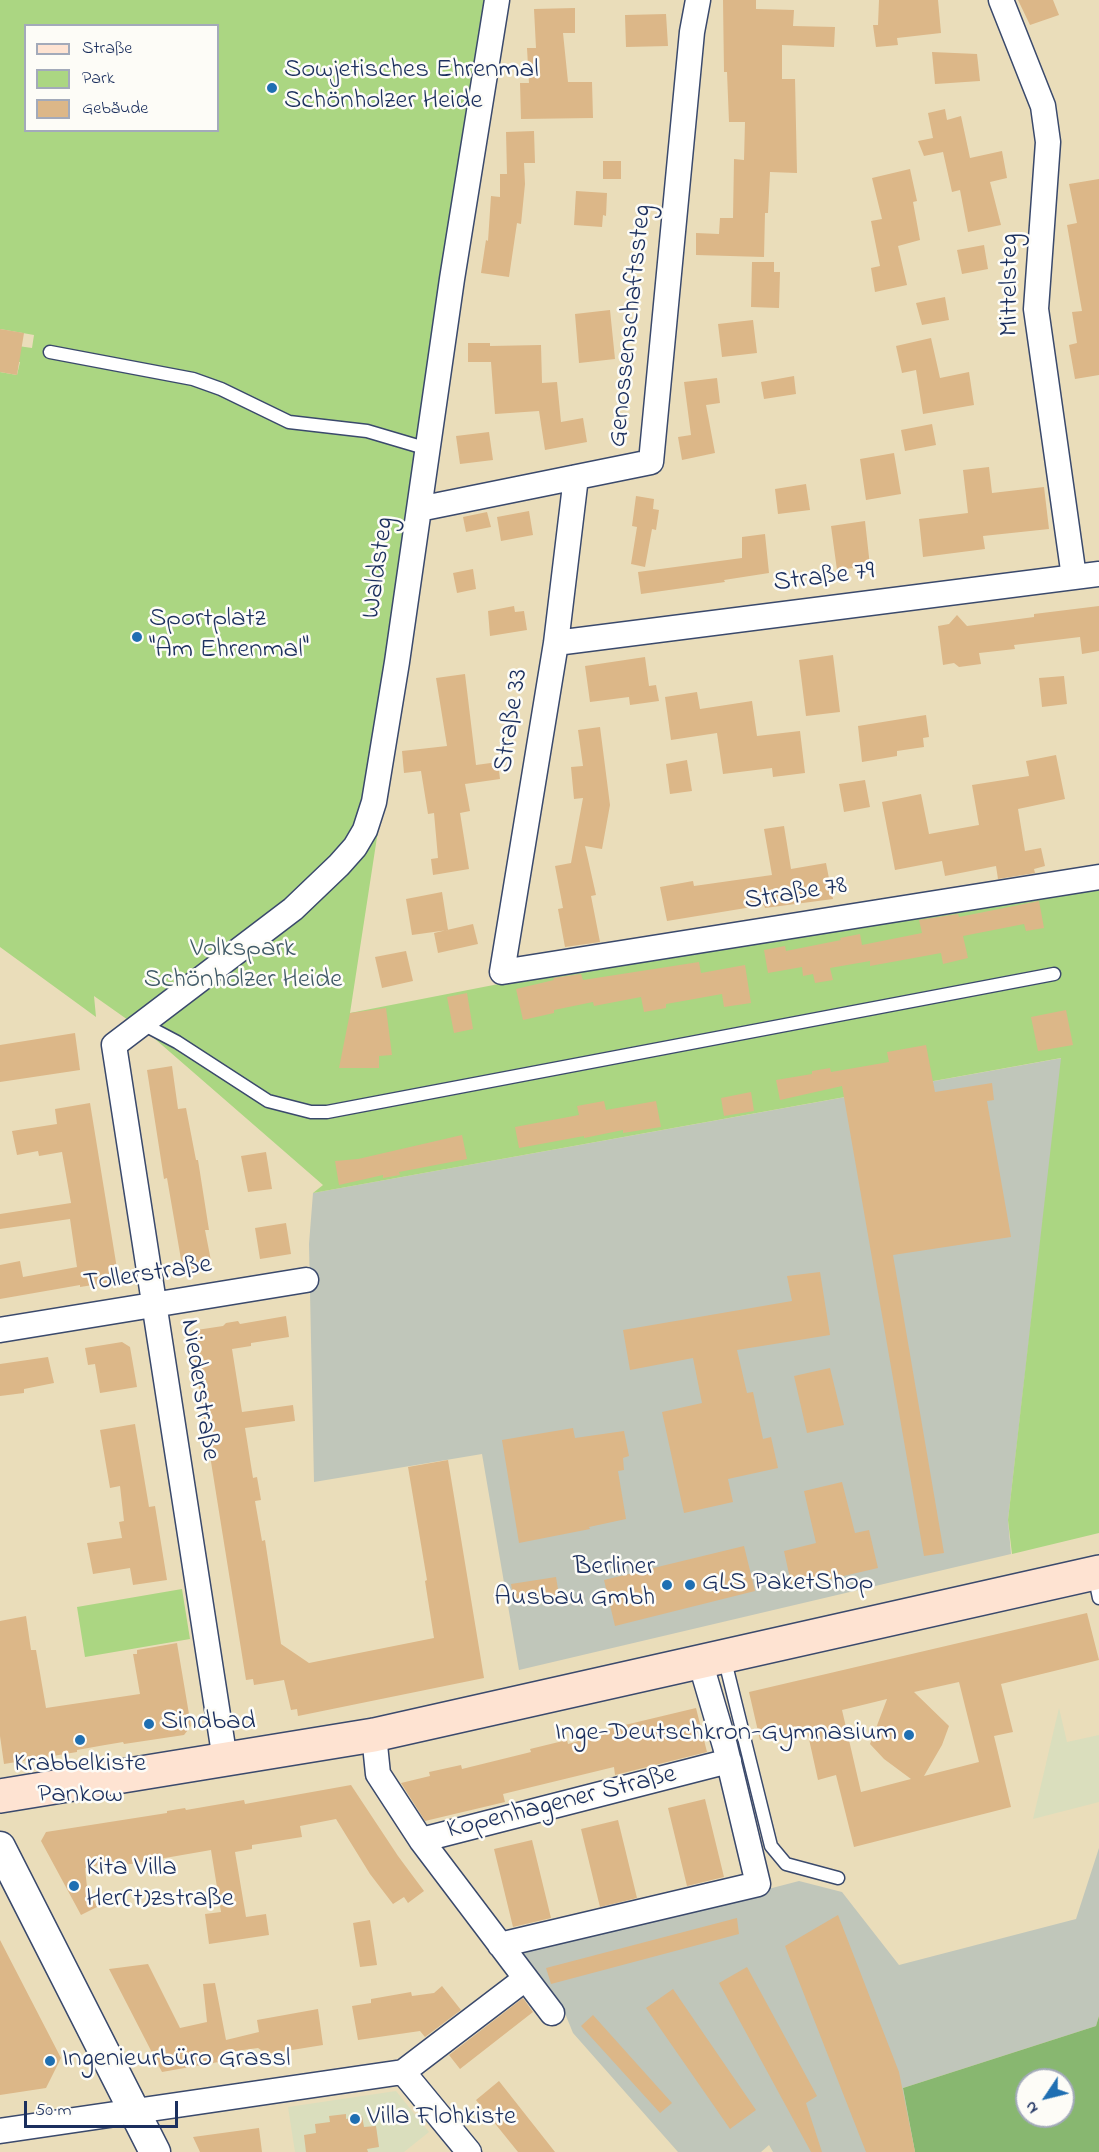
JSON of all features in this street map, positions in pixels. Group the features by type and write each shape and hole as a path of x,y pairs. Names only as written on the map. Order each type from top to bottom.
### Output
{"main road":[{"path":"0,1796 374,1735 712,1658 1097,1581"}],"street":[{"name":"Waldsteg","path":"134,1029 293,909 339,865 355,847 365,830 374,802 397,662 454,268 497,0"},
{"name":"Genossenschaftssteg","path":"419,510 651,462 692,32 698,0"},
{"name":"Mittelsteg","path":"1001,0 1043,106 1048,142 1036,309 1074,577"},
{"name":"Straße 33","path":"502,972 556,643 576,477"},
{"name":"Straße 79","path":"556,643 1099,574"},
{"name":"Straße 78","path":"502,972 1099,877"},
{"name":"Niederstraße","path":"134,1029 114,1045 225,1760"},
{"name":"Tollerstraße","path":"0,1330 306,1280"},
{"path":"500,1945 758,1884 740,1763 712,1658"},
{"path":"374,1735 378,1774 422,1840"},
{"name":"Kopenhagener Straße","path":"552,2013 422,1840 740,1763"},
{"path":"0,1847 155,2152"},
{"path":"0,2131 403,2072 525,1978"},
{"path":"403,2072 469,2152"}],"lane":[{"path":"50,352 193,379 221,388 289,422 367,431 428,449"},
{"path":"134,1029 177,1042 268,1101 311,1112 327,1112 1054,974"},
{"path":"740,1763 771,1846 786,1864 838,1878"}],"shaded area":[{"path":"1062,1058 1008,1520 1011,1554 519,1670 482,1454 314,1482 309,1244 313,1193"},
{"path":"1059,1708 1067,1742 1099,1735 1099,1802 1033,1819"},
{"path":"1099,1848 1099,2016 1096,2026 903,2088 915,2152 773,2152 769,2145 761,2152 678,2152 573,2033 562,2006 519,1954 799,1881 842,1892 899,1965 1076,1919"},
{"name":"Villa Flohkiste","path":"396,2091 429,2132 404,2152 295,2152 288,2107"}],"green space":[{"name":"Volkspark Schönholzer Heide","path":"0,0 488,0 385,785 350,1013 591,966 1099,886 1099,1533 1012,1554 1008,1520 1061,1058 313,1193 323,1185 155,1039 94,996 96,1017 0,947 0,372 17,375 20,362 16,362 18,346 32,348 34,335 0,329"},
{"path":"182,1589 190,1639 85,1657 77,1607"},
{"path":"1099,2016 1099,2152 915,2152 903,2088 1096,2026"}],"building":[{"path":"723,0 756,0 756,9 794,10 793,26 835,27 834,47 782,45 782,79 795,79 797,173 770,172 768,213 765,213 764,257 696,255 696,233 719,234 720,218 733,218 734,159 744,160 745,122 729,122 727,72 724,72"},
{"path":"879,0 938,0 941,33 897,38 898,45 876,47 873,25 878,25"},
{"path":"1018,0 1053,0 1059,15 1030,25"},
{"path":"575,8 575,33 563,33 568,82 592,82 593,118 521,119 520,83 529,83 527,48 536,48 534,9"},
{"path":"666,14 668,46 626,47 625,15"},
{"path":"932,52 977,54 980,81 935,84"},
{"path":"945,109 947,120 961,116 970,158 1002,151 1007,178 990,182 1001,225 968,232 960,190 952,192 943,152 924,156 918,141 933,138 928,113"},
{"path":"534,131 535,163 524,163 525,184 521,224 517,223 509,277 481,273 486,240 488,241 491,196 500,197 500,174 507,174 506,132"},
{"path":"603,161 621,161 621,179 603,179"},
{"path":"910,169 917,201 913,202 920,240 898,246 907,285 875,292 871,268 880,266 871,221 882,219 872,178"},
{"path":"1099,179 1099,375 1075,379 1069,345 1077,343 1072,312 1082,311 1067,225 1077,223 1069,184"},
{"path":"576,191 607,193 606,216 603,215 602,227 574,225"},
{"path":"984,245 988,269 962,274 957,250"},
{"path":"752,262 774,262 774,272 780,272 779,308 751,307"},
{"path":"945,297 949,320 922,325 916,303"},
{"path":"610,310 615,359 579,363 575,314"},
{"path":"753,320 757,353 722,357 718,324"},
{"path":"0,329 24,333 17,375 0,372"},
{"path":"931,338 940,378 969,372 974,405 923,414 916,370 902,373 896,346"},
{"path":"468,343 490,343 490,346 541,345 542,383 557,382 561,422 583,418 587,442 545,450 539,411 495,414 491,362 468,362"},
{"path":"794,376 796,394 764,399 761,382"},
{"path":"717,378 720,403 706,405 715,453 682,460 678,437 691,435 684,382"},
{"path":"932,424 936,445 905,451 901,430"},
{"path":"489,432 493,460 460,464 456,436"},
{"path":"894,453 901,494 866,500 860,459"},
{"path":"989,467 992,493 1044,487 1049,529 983,536 985,549 923,557 919,519 968,513 963,470"},
{"path":"806,484 810,510 778,514 775,489"},
{"path":"636,496 654,499 653,509 659,510 656,530 652,529 645,567 631,564 637,527 632,526"},
{"path":"529,511 533,535 501,541 497,517"},
{"path":"487,512 491,527 466,532 463,517"},
{"path":"865,521 870,566 837,570 831,526"},
{"path":"765,534 769,573 641,594 638,572 742,558 742,537"},
{"path":"473,569 476,589 457,593 453,573"},
{"path":"514,606 515,612 524,611 527,630 490,636 488,611"},
{"path":"1099,606 1099,651 1082,654 1080,637 1014,645 1015,649 979,653 981,664 959,667 954,663 943,665 938,626 949,624 957,615 967,626 1034,617 1034,614"},
{"path":"833,655 840,712 806,716 799,660"},
{"path":"645,657 649,686 656,685 659,701 630,705 629,697 590,702 585,666"},
{"path":"465,674 476,765 498,762 500,779 465,784 470,811 460,813 469,869 433,875 431,859 438,858 434,813 428,814 421,771 404,773 402,751 447,746 436,678"},
{"path":"1064,676 1067,704 1042,707 1039,678"},
{"path":"697,692 700,709 752,701 757,736 800,731 805,773 773,777 772,768 723,774 717,733 671,740 665,697"},
{"path":"926,715 929,737 923,738 924,747 897,751 897,756 862,762 858,726"},
{"path":"600,727 610,805 602,849 585,846 596,895 591,896 600,942 565,947 558,909 563,908 555,866 571,863 583,798 574,799 571,767 583,766 578,730"},
{"path":"1056,755 1065,799 1018,809 1025,851 1041,848 1045,866 1034,869 1035,873 998,879 996,866 945,876 942,861 895,870 882,802 921,794 929,834 979,825 972,785 1029,776 1026,761"},
{"path":"687,760 692,791 670,794 666,764"},
{"path":"865,780 870,807 844,812 839,784"},
{"path":"784,826 791,869 826,863 833,899 765,908 764,905 667,921 660,887 693,881 694,886 772,875 764,829"},
{"path":"442,892 448,930 412,935 406,899"},
{"path":"1039,901 1044,928 1026,931 1024,924 963,936 968,958 943,964 941,953 870,966 870,961 830,968 833,980 815,983 813,974 803,976 802,967 768,973 764,950 785,946 786,951 860,934 862,945 922,933 919,920 958,914 959,917"},
{"path":"473,924 478,944 438,953 434,933"},
{"path":"406,951 413,981 382,988 375,957"},
{"path":"699,962 701,973 745,965 751,1003 724,1007 722,994 666,1004 666,1008 644,1012 641,997 594,1006 593,1002 554,1010 554,1013 523,1020 516,989 554,980 553,978 581,974 583,980"},
{"path":"467,993 473,1029 454,1033 447,997"},
{"path":"386,1008 392,1055 379,1056 379,1068 339,1068 350,1013"},
{"path":"1066,1010 1073,1045 1038,1051 1031,1017"},
{"path":"75,1033 80,1070 0,1082 0,1045"},
{"path":"926,1045 935,1092 992,1083 994,1100 987,1101 1011,1237 893,1255 944,1553 924,1556 842,1086 780,1100 776,1080 812,1074 812,1071 830,1068 831,1072 889,1062 887,1052"},
{"path":"172,1066 178,1109 186,1108 196,1160 198,1160 209,1230 205,1230 212,1266 183,1271 167,1178 164,1179 147,1070"},
{"path":"751,1092 754,1111 724,1116 721,1098"},
{"path":"604,1101 606,1110 656,1101 661,1127 623,1133 623,1130 519,1148 515,1127 579,1115 577,1106"},
{"path":"90,1103 119,1281 80,1287 80,1285 0,1299 0,1265 20,1261 23,1277 77,1267 70,1219 0,1229 0,1214 71,1203 62,1152 39,1156 38,1151 17,1155 12,1131 57,1124 55,1109"},
{"path":"462,1135 467,1159 399,1172 400,1175 383,1178 383,1175 339,1185 335,1161 358,1159"},
{"path":"266,1152 272,1189 248,1192 241,1156"},
{"path":"286,1223 291,1254 260,1259 255,1228"},
{"path":"820,1272 830,1335 737,1350 747,1393 753,1392 763,1439 771,1437 778,1468 728,1479 733,1502 684,1513 662,1412 702,1403 693,1358 630,1370 623,1330 792,1301 787,1276"},
{"path":"286,1316 289,1337 251,1343 251,1346 232,1349 242,1412 293,1405 295,1421 245,1428 253,1478 257,1477 261,1500 255,1501 262,1541 265,1540 281,1644 309,1663 434,1638 408,1467 448,1460 484,1678 298,1716 297,1709 291,1710 284,1680 254,1685 253,1679 246,1680 190,1331 223,1326 226,1323 238,1321 240,1324"},
{"path":"122,1342 130,1347 137,1387 100,1393 95,1364 88,1365 85,1348"},
{"path":"48,1357 54,1383 24,1389 24,1393 0,1396 0,1364"},
{"path":"830,1368 844,1425 807,1433 794,1376"},
{"path":"135,1424 149,1507 155,1506 167,1580 133,1585 130,1568 93,1574 87,1543 122,1538 119,1522 124,1521 120,1486 110,1488 100,1430"},
{"path":"573,1428 575,1438 624,1431 629,1456 623,1458 624,1470 618,1471 626,1519 589,1527 590,1529 519,1543 502,1440"},
{"path":"842,1482 855,1533 869,1530 878,1568 792,1588 784,1551 816,1543 804,1491"},
{"path":"744,1546 755,1591 615,1626 604,1580"},
{"path":"556,1577 559,1595 514,1602 511,1584"},
{"name":"Inge-Deutschkron-Gymnasium","path":"1087,1613 1099,1660 1001,1684 1013,1732 994,1736 1011,1807 854,1847 836,1775 818,1780 807,1730 760,1740 749,1692","holes":["959,1682 979,1762 924,1776 942,1745 949,1726 914,1692","887,1699 870,1744 884,1759 911,1779 861,1792 842,1710"]},
{"path":"26,1616 31,1650 36,1650 46,1708 140,1694 133,1654 137,1654 137,1650 177,1643 191,1726 184,1735 124,1744 123,1742 4,1764 0,1736 0,1621"},
{"path":"696,1708 707,1752 615,1775 614,1767 503,1794 505,1802 425,1821 401,1783 430,1776 429,1772 461,1765 462,1769 531,1752 530,1749 567,1740 568,1744 605,1734 604,1730"},
{"path":"351,1785 424,1891 408,1903 404,1897 393,1904 370,1874 336,1819 300,1826 302,1837 252,1845 252,1849 235,1852 246,1917 266,1914 269,1935 209,1944 205,1914 221,1912 211,1850 119,1866 119,1861 85,1868 87,1887 97,1907 81,1915 41,1841 46,1832 167,1813 167,1811 185,1808 186,1810 244,1800 245,1804"},
{"path":"705,1799 724,1877 687,1886 668,1808"},
{"path":"618,1820 637,1898 600,1907 581,1829"},
{"path":"532,1840 551,1918 513,1927 494,1849"},
{"path":"838,1915 899,2072 915,2152 866,2152 785,1946"},
{"path":"737,1918 739,1934 551,1984 546,1968"},
{"path":"370,1920 377,1965 360,1967 353,1923"},
{"path":"0,1940 61,2058 46,2088 0,2095"},
{"path":"148,1964 180,2028 207,2022 203,1984 215,1983 226,2040 259,2032 257,2020 318,2009 323,2045 267,2054 258,2048 228,2052 230,2060 162,2072 109,1969"},
{"path":"747,1967 817,2096 806,2103 822,2152 811,2152 719,1983"},
{"path":"442,1986 461,2010 425,2037 420,2031 358,2040 352,2006 371,2003 371,1999 411,1992 412,1996 434,1993"},
{"path":"673,1989 756,2110 730,2129 646,2008"},
{"path":"523,1998 533,2012 460,2069 449,2055"},
{"path":"593,2015 672,2103 660,2113 581,2026"},
{"path":"499,2081 555,2152 518,2152 476,2100"},
{"path":"346,2114 346,2119 362,2116 364,2127 376,2126 379,2147 367,2149 368,2152 306,2152 304,2135 316,2133 315,2124 330,2122 329,2116"},
{"path":"259,2128 262,2152 200,2152 193,2137"}],"place":[{"name":"Sowjetisches Ehrenmal Schönholzer Heide","path":"272,88"},
{"name":"Sportplatz \"Am Ehrenmal\"","path":"137,637"},
{"name":"Berliner Ausbau Gmbh","path":"667,1585"},
{"name":"GLS PaketShop","path":"690,1585"},
{"name":"Sindbad","path":"149,1724"},
{"name":"Inge-Deutschkron-Gymnasium","path":"909,1735"},
{"name":"Krabbelkiste Pankow","path":"80,1740"},
{"name":"Kita Villa Her(t)zstraße","path":"74,1886"},
{"name":"Ingenieurbüro Grassl","path":"50,2061"},
{"name":"Villa Flohkiste","path":"355,2119"}]}
